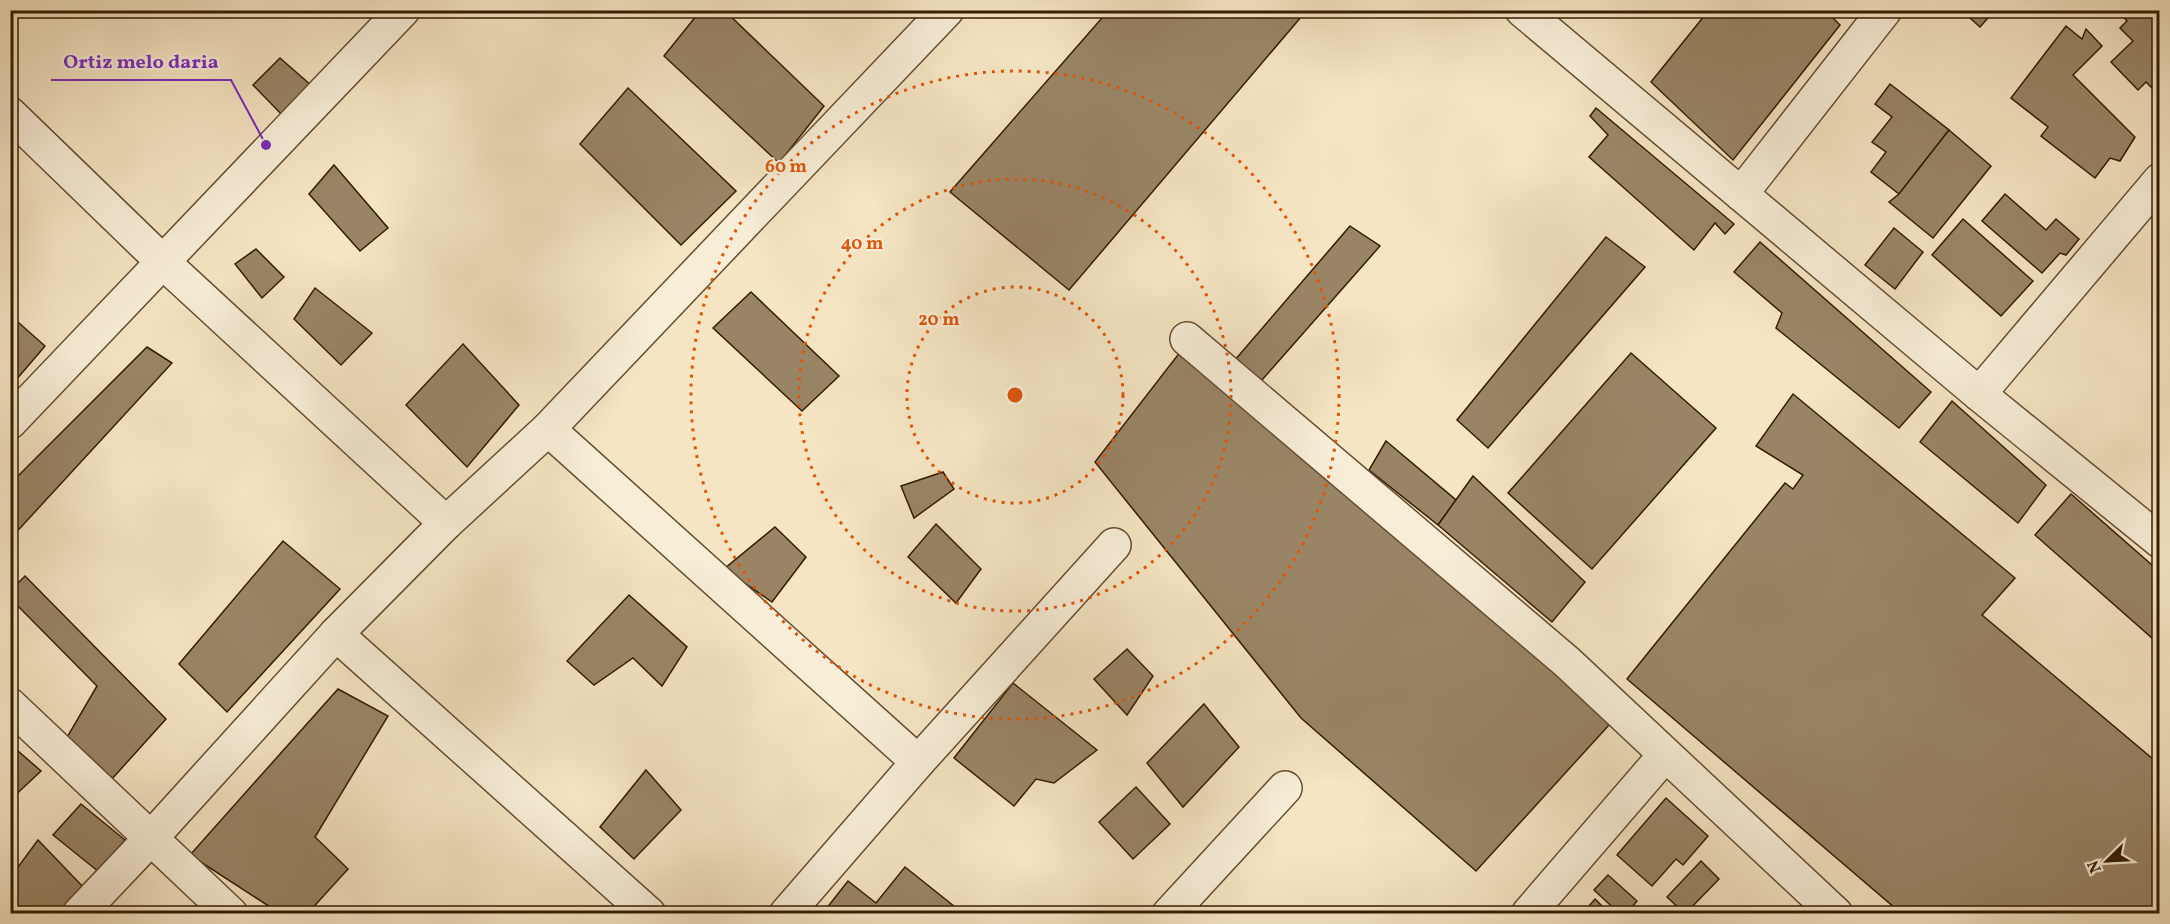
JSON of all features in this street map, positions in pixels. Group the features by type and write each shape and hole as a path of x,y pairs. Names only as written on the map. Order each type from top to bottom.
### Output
{"street":[{"path":"10,422 403,10"},
{"path":"78,914 151,838 336,634 446,523 548,429 947,10"},
{"path":"1522,10 1979,394 2160,541"},
{"path":"1741,194 1885,10"},
{"path":"10,114 164,263 446,523"},
{"path":"1979,394 2160,180"},
{"path":"1187,339 1567,662 1836,914"},
{"path":"548,429 918,762"},
{"path":"786,914 918,762 1114,545"},
{"path":"336,634 649,914"},
{"path":"10,705 231,914"},
{"path":"1528,914 1665,755"},
{"path":"1169,914 1285,788"}],"building":[{"path":"701,10 724,10 824,106 779,163 664,56"},
{"path":"1109,10 1307,10 1069,290 950,192"},
{"path":"1709,10 1825,10 1840,25 1733,160 1651,82"},
{"path":"1961,10 1995,10 1980,27"},
{"path":"2117,10 2160,10 2160,96 2146,82 2138,90 2111,62 2133,41 2120,28 2127,21"},
{"path":"2066,26 2082,39 2086,29 2102,46 2073,75 2135,137 2120,161 2110,158 2095,178 2041,136 2048,127 2011,98"},
{"path":"280,58 312,86 284,117 253,85"},
{"path":"1890,84 1949,130 1899,194 1871,172 1886,152 1872,142 1892,117 1875,104"},
{"path":"628,88 736,191 681,245 580,144"},
{"path":"1596,108 1734,224 1725,234 1715,223 1694,250 1589,157 1608,135 1590,116"},
{"path":"1949,130 1991,166 1933,238 1889,202 1899,194"},
{"path":"334,165 388,228 360,251 309,194"},
{"path":"2005,194 2046,230 2056,219 2079,239 2066,255 2060,253 2042,273 1982,221"},
{"path":"1963,219 2033,281 2001,316 1932,255"},
{"path":"1350,226 1380,246 1262,380 1235,360"},
{"path":"1894,228 1923,252 1895,289 1865,265"},
{"path":"1606,237 1645,267 1488,448 1457,420"},
{"path":"1760,242 1931,392 1899,428 1776,328 1782,313 1734,272"},
{"path":"256,249 284,277 262,298 235,264"},
{"path":"315,288 372,333 341,365 294,319"},
{"path":"751,292 839,376 802,411 713,328"},
{"path":"10,315 45,346 10,387"},
{"path":"463,344 519,405 467,467 406,405"},
{"path":"147,347 172,363 10,539 10,484"},
{"path":"1184,347 1619,714 1476,871 1301,718 1095,462"},
{"path":"1631,353 1716,428 1592,569 1508,493"},
{"path":"1793,394 2015,578 1982,615 2160,765 2160,914 1902,914 1627,679 1785,483 1793,489 1803,475 1756,446"},
{"path":"1952,401 2046,485 2018,523 1920,442"},
{"path":"1386,441 1456,500 1438,525 1369,470"},
{"path":"943,472 954,489 914,518 901,486"},
{"path":"1473,476 1585,582 1552,622 1438,525"},
{"path":"2071,494 2160,572 2160,645 2035,535"},
{"path":"936,524 981,569 956,603 908,557"},
{"path":"775,527 806,557 772,602 724,569"},
{"path":"283,541 340,589 227,712 179,664"},
{"path":"25,576 166,719 111,780 66,739 97,686 10,598 10,591"},
{"path":"629,595 687,647 662,686 633,658 594,685 567,661"},
{"path":"1127,649 1153,676 1127,715 1094,679"},
{"path":"1013,683 1097,750 1054,783 1036,779 1014,806 954,758"},
{"path":"338,689 388,716 315,837 348,869 307,914 281,914 190,855"},
{"path":"1204,704 1239,747 1183,807 1147,763"},
{"path":"10,744 41,771 10,800"},
{"path":"646,770 681,810 634,859 600,827"},
{"path":"1136,787 1170,824 1133,859 1099,822"},
{"path":"1666,798 1708,836 1683,865 1676,859 1652,886 1617,855"},
{"path":"81,804 125,840 99,872 53,835"},
{"path":"38,840 88,892 67,914 18,914 10,906 10,878"},
{"path":"1701,861 1719,879 1685,914 1667,897"},
{"path":"905,867 960,911 958,914 822,914 848,881 876,903"},
{"path":"1608,875 1637,901 1626,914 1620,914 1594,890"},
{"path":"1595,899 1610,914 1582,914"}],"place":[{"name":"Ortiz melo daria","path":"266,145"}]}
